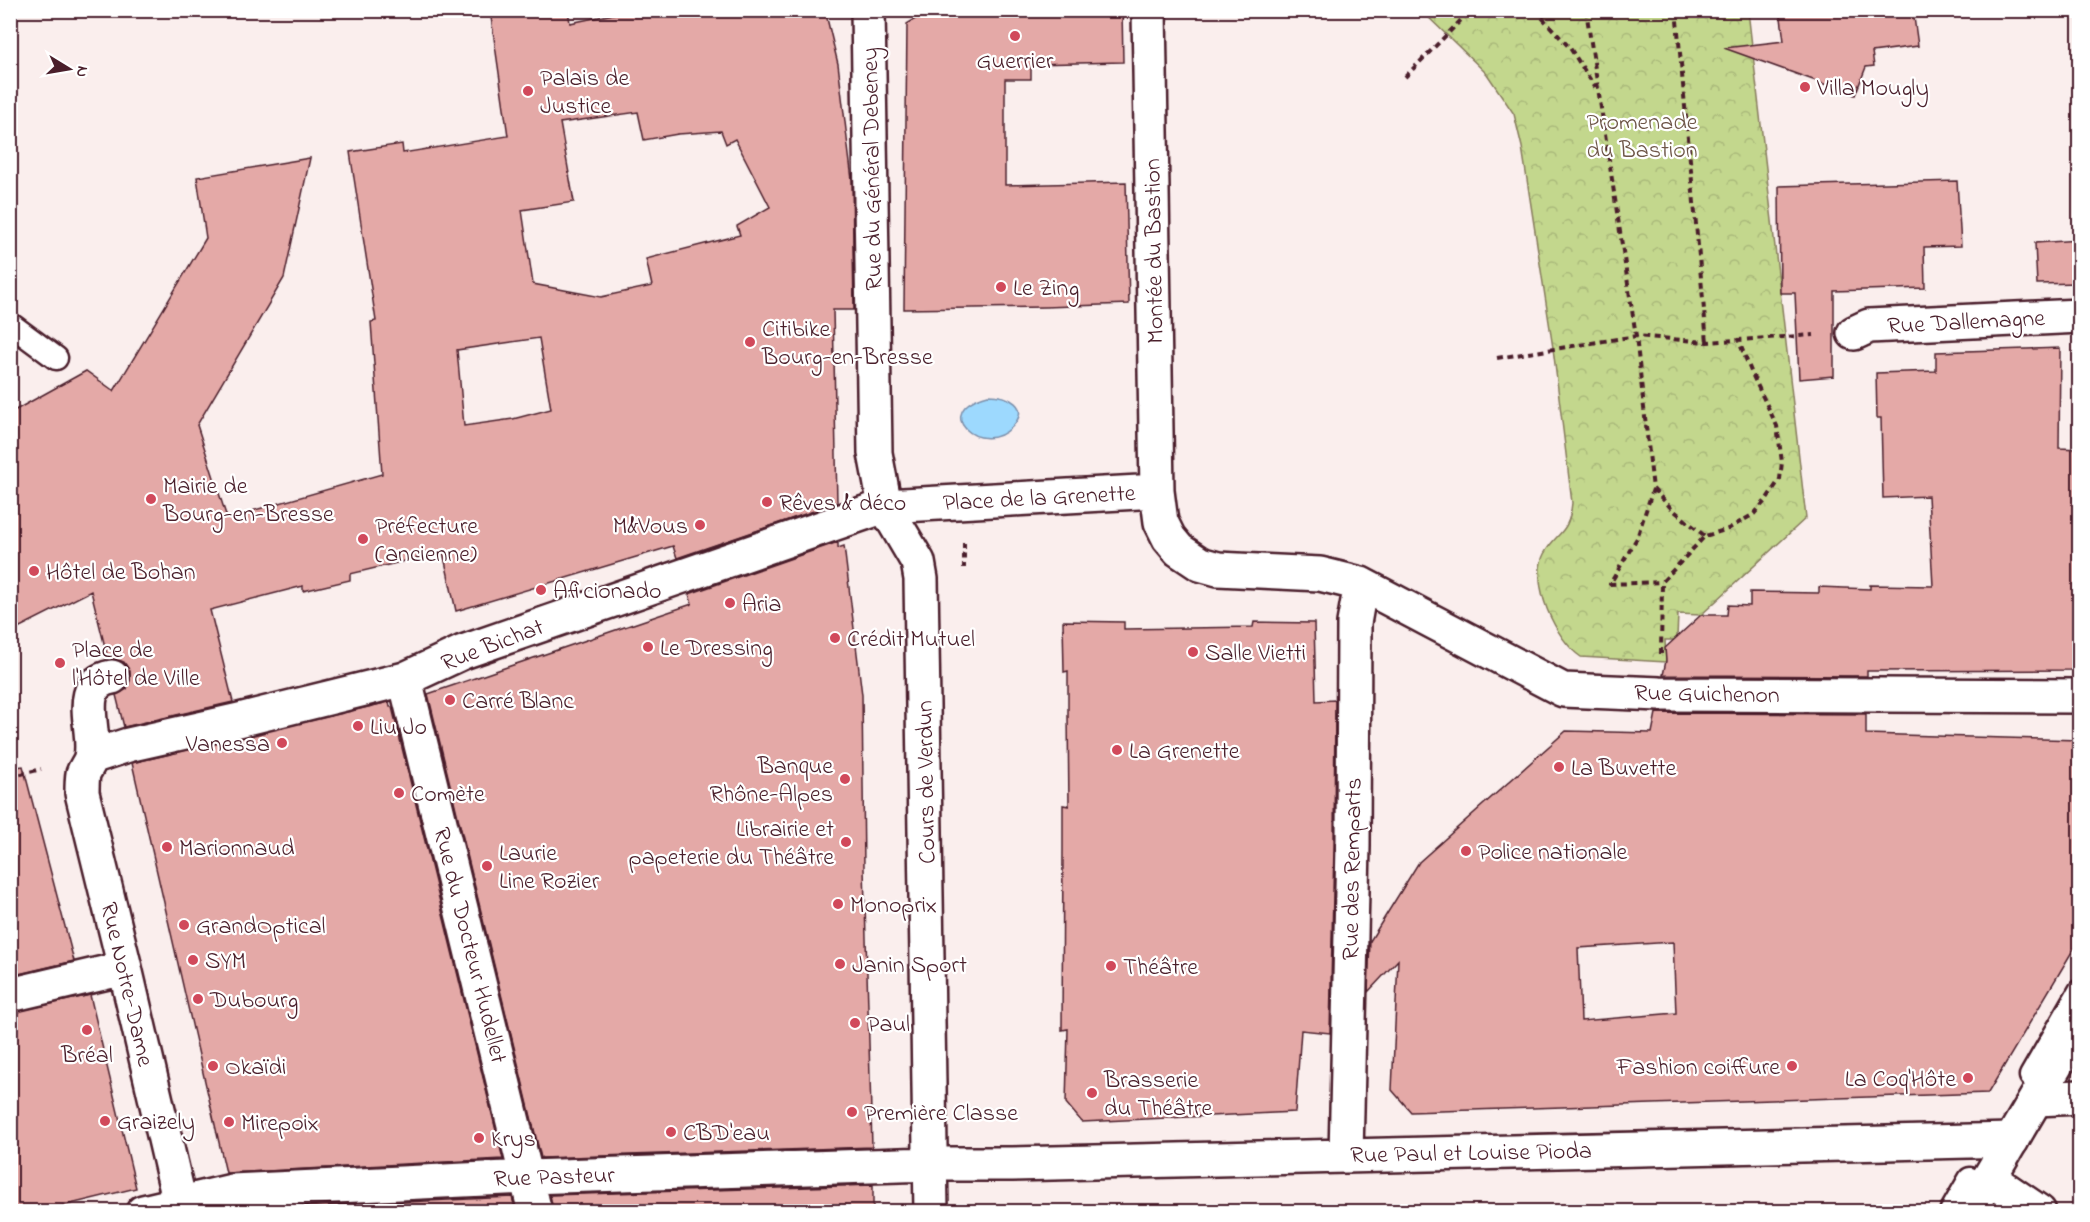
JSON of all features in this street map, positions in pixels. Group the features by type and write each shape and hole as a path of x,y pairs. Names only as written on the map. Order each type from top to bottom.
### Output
{"street":[{"name":"Rue du Général Debeney","path":"868,10 875,453 885,506"},
{"name":"Montée du Bastion","path":"1149,10 1157,491"},
{"name":"Rue Dallemagne","path":"1854,333 1869,326 2079,316"},
{"name":"Place de la Grenette","path":"885,506 1157,491 1161,522 1169,538 1179,550 1200,564 1218,568 1320,574 1360,584"},
{"name":"Rue Bichat","path":"91,757 128,744 239,720 405,679 463,652 885,506"},
{"name":"Cours de Verdun","path":"885,506 918,562 921,579 931,1212"},
{"name":"Rue Guichenon","path":"1360,584 1563,690 1660,694 2079,696"},
{"name":"Rue des Remparts","path":"1346,1155 1353,846 1354,623 1360,584"},
{"name":"Rue Notre-Dame","path":"112,677 102,679 93,685 90,699 91,757 83,774 82,793 181,1207"},
{"name":"Rue du Docteur Hudellet","path":"405,679 535,1212"},
{"path":"10,995 125,968"},
{"path":"1969,1212 1989,1178 2003,1140 2036,1099 2079,1024"},
{"path":"2036,1099 2079,1097"},
{"name":"Rue Paul et Louise Pioda","path":"930,1164 2003,1140"},
{"name":"Rue Pasteur","path":"143,1212 181,1207 232,1191 528,1177 930,1164"},
{"path":"1989,1178 2039,1212"}],"lane":[{"path":"10,324 56,358"},
{"path":"1951,1212 2003,1140 2079,991"}],"path":[{"path":"1405,77 1471,10"},
{"path":"1535,10 1570,48 1597,90"},
{"path":"1586,10 1636,336 1653,489 1637,538 1610,584 1662,582"},
{"path":"1676,10 1707,342"},
{"path":"1497,358 1636,336 1707,342 1768,336"},
{"path":"1661,662 1662,582 1705,536 1728,529 1754,514 1780,479 1782,462 1777,426 1738,339"},
{"path":"1653,489 1671,509 1705,536"}],"green space":[{"name":"Promenade du Bastion","path":"1422,11 1748,11 1806,518 1701,615 1678,614 1677,637 1675,640 1665,640 1666,662 1581,657 1563,638 1548,610 1540,580 1540,566 1544,554 1565,527 1572,503 1553,348 1522,147 1514,114 1487,74"}],"water":[{"path":"988,395 1010,400 1015,403 1020,413 1012,427 1000,435 987,438 975,435 966,429 961,421 962,411 971,402"}],"building":[{"path":"490,10 568,10 570,23 633,10 825,10 838,64 852,180 854,310 833,310 837,503 677,558 673,546 456,611 443,552 350,574 350,580 303,591 303,586 210,610 233,702 124,727 116,695 127,689 130,671 124,662 108,659 91,591 10,632 10,413 86,371 114,391 206,238 197,177 310,158 284,278 197,425 227,518 382,474 371,322 376,321 350,152 402,144 403,153 508,136","holes":["638,112 644,140 678,134 721,131 726,144 735,139 770,207 737,226 740,235 646,259 652,286 601,297 533,284 522,210 574,202 560,123","539,338 551,409 513,419 464,426 457,350"]},
{"path":"930,10 1122,10 1123,62 1031,64 1031,79 1005,79 1005,185 1126,182 1129,304 904,309 907,24"},
{"name":"Villa Mougly","path":"1780,10 1913,10 1918,46 1872,52 1874,66 1866,67 1855,95 1724,48 1784,41"},
{"path":"1957,181 1961,246 1924,247 1925,288 1834,291 1834,376 1799,379 1795,293 1780,293 1779,186"},
{"path":"2079,240 2079,283 2037,284 2035,243"},
{"path":"2060,348 2059,448 2079,449 2079,670 1867,671 1867,676 1663,675 1666,661 1665,648 1701,615 1727,615 1728,605 1750,606 1750,592 1819,593 1819,587 1870,589 1870,585 1933,586 1928,496 1883,498 1881,418 1877,418 1876,373 1936,371 1936,352"},
{"path":"838,542 838,548 844,546 862,695 864,869 872,1147 541,1158 428,694 692,604 689,594"},
{"path":"1063,621 1124,622 1124,629 1253,627 1254,622 1314,623 1316,701 1335,700 1330,1033 1301,1030 1295,1112 1082,1122 1066,1103 1068,1029 1062,1030 1063,805 1069,806 1068,671 1064,672"},
{"path":"389,702 503,1159 226,1173 132,763"},
{"path":"1656,713 1866,714 1866,734 2079,740 2079,940 1988,1093 1411,1112 1392,1090 1398,960 1368,992 1370,941 1419,862 1566,731 1652,733","holes":["1673,942 1676,1013 1581,1021 1578,948"]},
{"path":"23,766 74,961 10,976 10,768"},
{"path":"90,995 136,1188 38,1212 10,1212 10,1013"},
{"path":"873,1185 873,1212 553,1212 550,1195"},
{"path":"512,1197 516,1212 235,1212 234,1210"}],"place":[{"name":"Guerrier","path":"1015,36"},
{"name":"Villa Mougly","path":"1805,87"},
{"name":"Palais de Justice","path":"528,91"},
{"name":"Le Zing","path":"1001,287"},
{"name":"Citibike Bourg-en-Bresse","path":"750,342"},
{"name":"Mairie de Bourg-en-Bresse","path":"151,499"},
{"name":"Rêves & déco","path":"767,502"},
{"name":"M&Vous","path":"700,525"},
{"name":"Préfecture (ancienne)","path":"363,539"},
{"name":"Hôtel de Bohan","path":"34,571"},
{"name":"Aficionado","path":"541,590"},
{"name":"Aria","path":"730,603"},
{"name":"Crédit Mutuel","path":"835,638"},
{"name":"Le Dressing","path":"648,647"},
{"name":"Salle Vietti","path":"1193,652"},
{"name":"Place de l'Hôtel de Ville","path":"60,663"},
{"name":"Carré Blanc","path":"450,700"},
{"name":"Liu Jo","path":"358,726"},
{"name":"Vanessa","path":"282,743"},
{"name":"La Grenette","path":"1117,750"},
{"name":"La Buvette","path":"1559,767"},
{"name":"Banque Rhône-Alpes","path":"845,779"},
{"name":"Comète","path":"399,793"},
{"name":"Librairie et papeterie du Théâtre","path":"846,842"},
{"name":"Marionnaud","path":"167,847"},
{"name":"Police nationale","path":"1466,851"},
{"name":"Laurie Line Rozier","path":"487,866"},
{"name":"Monoprix","path":"838,904"},
{"name":"GrandOptical","path":"184,925"},
{"name":"SYM","path":"193,960"},
{"name":"Janin Sport","path":"840,964"},
{"name":"Théâtre","path":"1111,966"},
{"name":"Dubourg","path":"198,999"},
{"name":"Paul","path":"855,1023"},
{"name":"Bréal","path":"87,1030"},
{"name":"Okaïdi","path":"213,1066"},
{"name":"Fashion coiffure","path":"1792,1066"},
{"name":"La Coq'Hôte","path":"1968,1078"},
{"name":"Brasserie du Théâtre","path":"1092,1093"},
{"name":"Première Classe","path":"852,1112"},
{"name":"Graizely","path":"105,1121"},
{"name":"Mirepoix","path":"229,1122"},
{"name":"CBD'eau","path":"671,1132"},
{"name":"Krys","path":"479,1138"}]}
